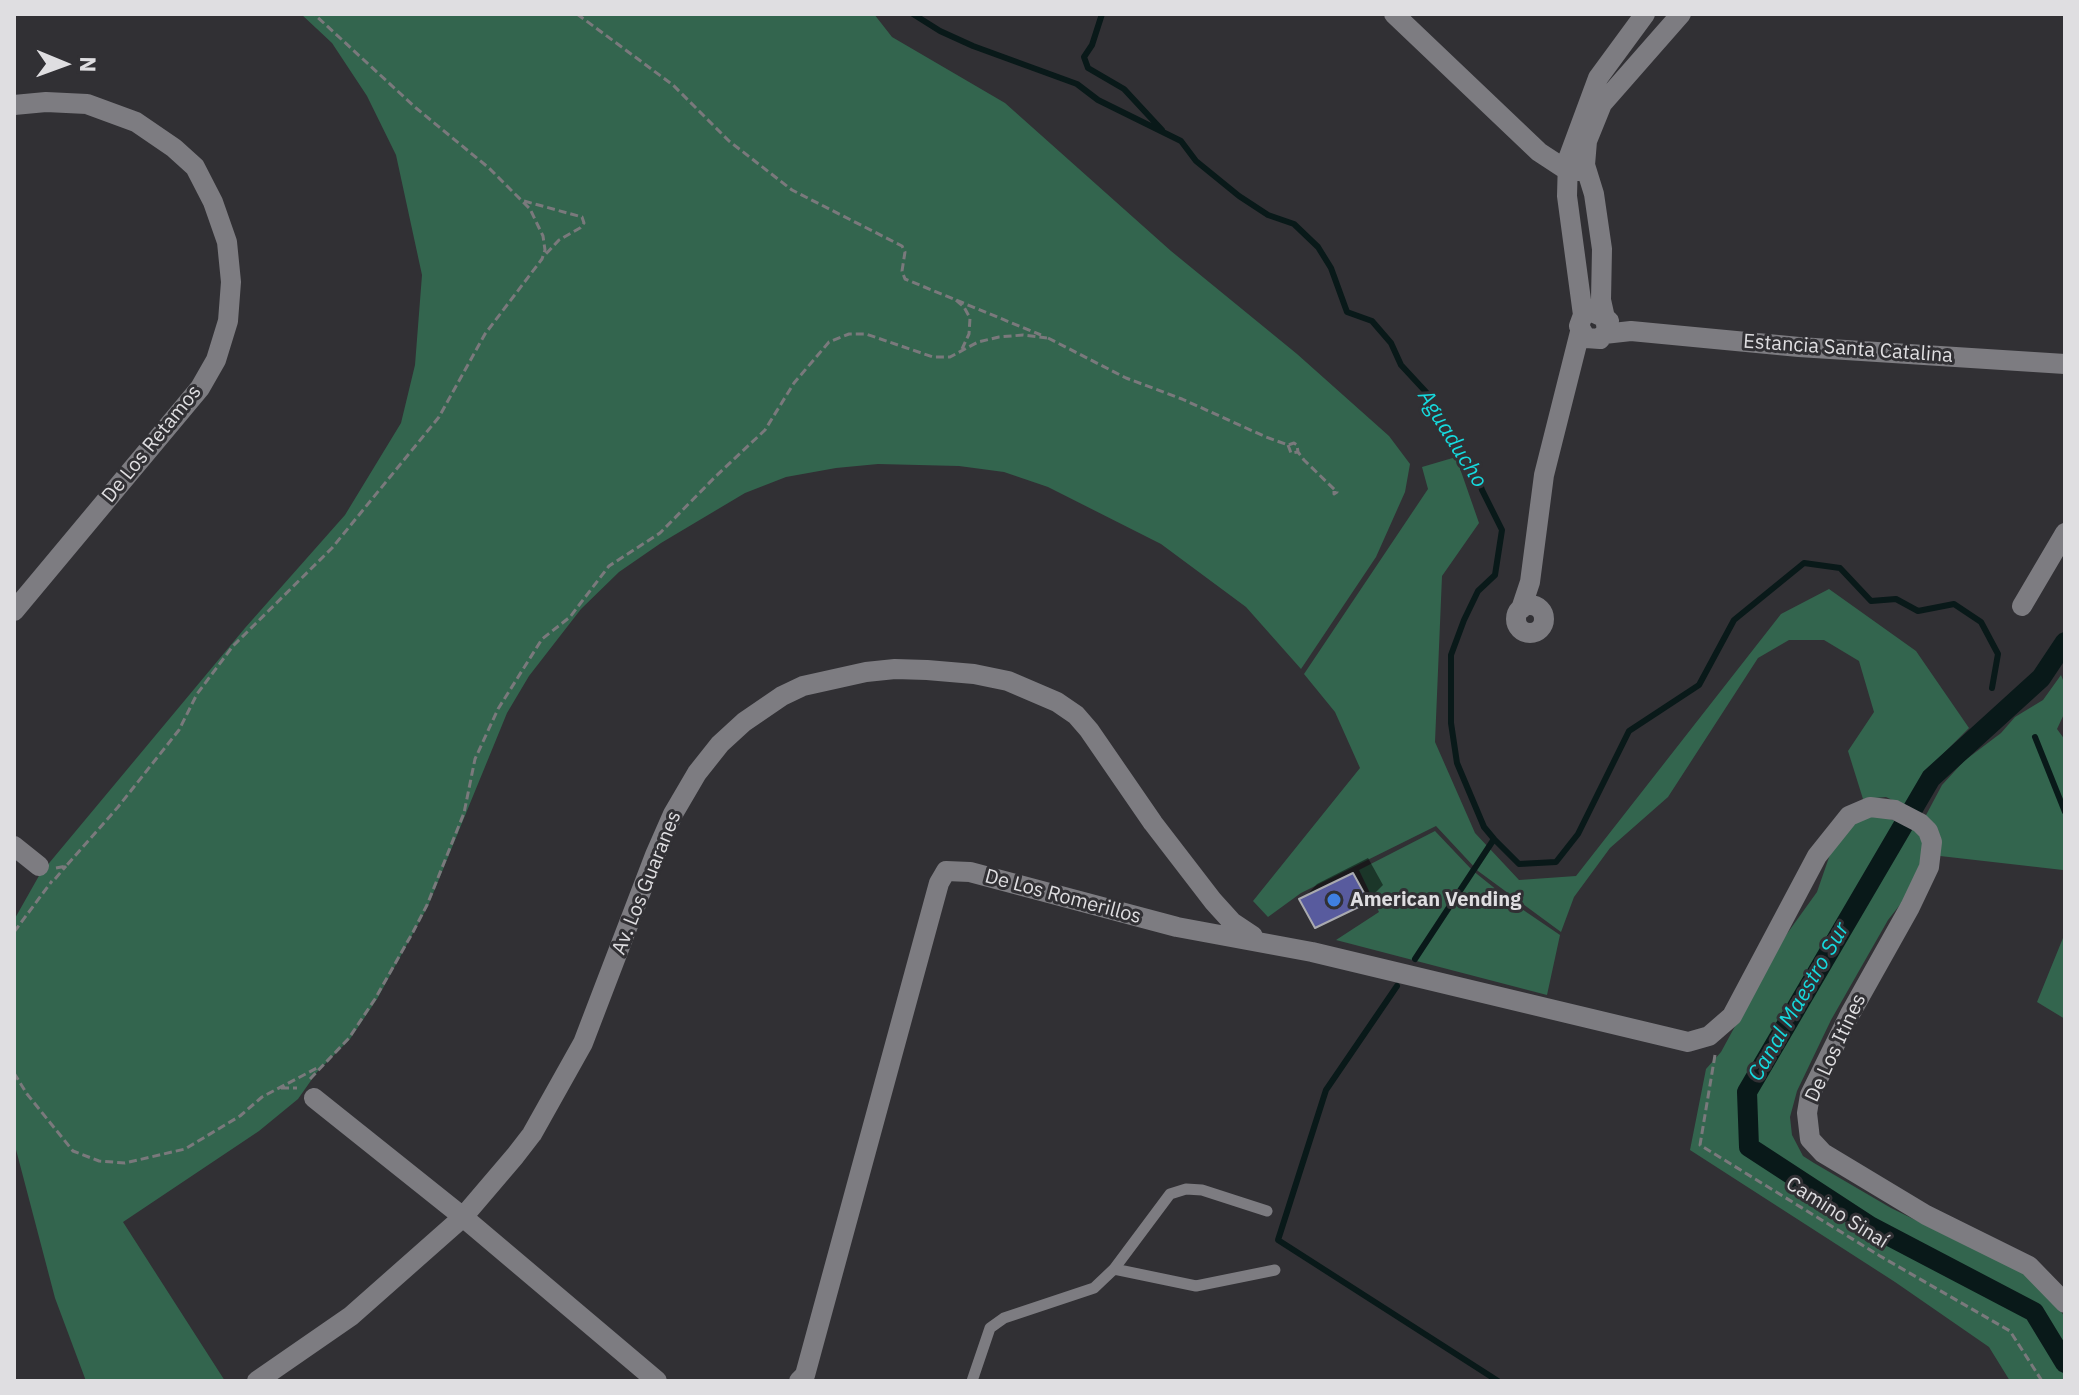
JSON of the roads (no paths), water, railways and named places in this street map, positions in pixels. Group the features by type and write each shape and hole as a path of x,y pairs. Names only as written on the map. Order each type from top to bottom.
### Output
{"street":[{"path":"1394,14 1539,152 1577,171"},
{"path":"1577,171 1571,152 1598,78 1645,14"},
{"path":"1531,609 1534,598 1530,582 1544,475 1575,354 1593,328 1567,196 1602,104 1681,14"},
{"name":"De Los Retamos","path":"14,105 46,102 87,104 115,112 154,133 195,167 213,202 227,242 231,282 228,321 216,360 193,397 14,611"},
{"name":"Estancia Santa Catalina","path":"1593,328 1799,347 2065,364"},
{"path":"2022,606 2065,533"},
{"name":"Av. Los Guaranes","path":"257,1381 351,1316 463,1217 532,1134 572,1065 620,951 655,855 673,814 697,773 720,744 744,722 782,696 803,686 866,672 927,670 1008,681 1057,702 1076,715 1089,730 1153,823 1213,901 1232,922 1264,942"},
{"name":"De Los Itines","path":"1709,1035 1732,1016 1779,929 1813,881 1830,838 1849,816 1860,809 1882,807 1920,823 1928,831 1932,842 1929,867 1810,1095 1807,1113 1810,1139 1823,1153 1926,1215 2029,1266 2065,1303"},
{"path":"14,846 48,873"},
{"name":"De Los Romerillos","path":"802,1379 939,883 946,871 970,872 1177,927 1264,942 1653,1035 1688,1042 1709,1035"},
{"path":"314,1098 463,1217 657,1381"}],"lane":[{"path":"972,1381 990,1328 1004,1318 1094,1288 1114,1269 1170,1194 1186,1189 1202,1190 1267,1211"},
{"path":"1114,1269 1196,1286 1275,1270"}],"waterway":[{"name":"Aguaducho","path":"913,14 973,46 1077,84 1098,100 1181,141 1196,161 1239,196 1268,215 1294,224 1318,247 1331,268 1347,312 1372,321 1391,343 1401,365 1426,392 1448,431 1475,467 1482,490 1502,530 1495,575 1478,591 1451,655 1451,723 1457,763 1484,827 1494,839"},
{"name":"Aguaducho","path":"1102,14 1092,45 1084,57 1088,68 1124,89 1162,130"},
{"path":"1415,959 1494,839 1519,864 1556,862 1578,834 1629,731 1699,685 1734,620 1804,563 1840,568 1871,601 1896,599 1918,611 1954,604 1981,622 1998,654 1992,688"},
{"name":"Canal Maestro Sur","path":"2065,642 2041,678 1931,778 1747,1092 1749,1147 1870,1226 2034,1312 2065,1363"},
{"path":"2035,737 2065,812"},
{"path":"1397,986 1326,1090 1278,1240 1498,1381"}],"place":[{"name":"American Vending","path":"1334,900"}]}
